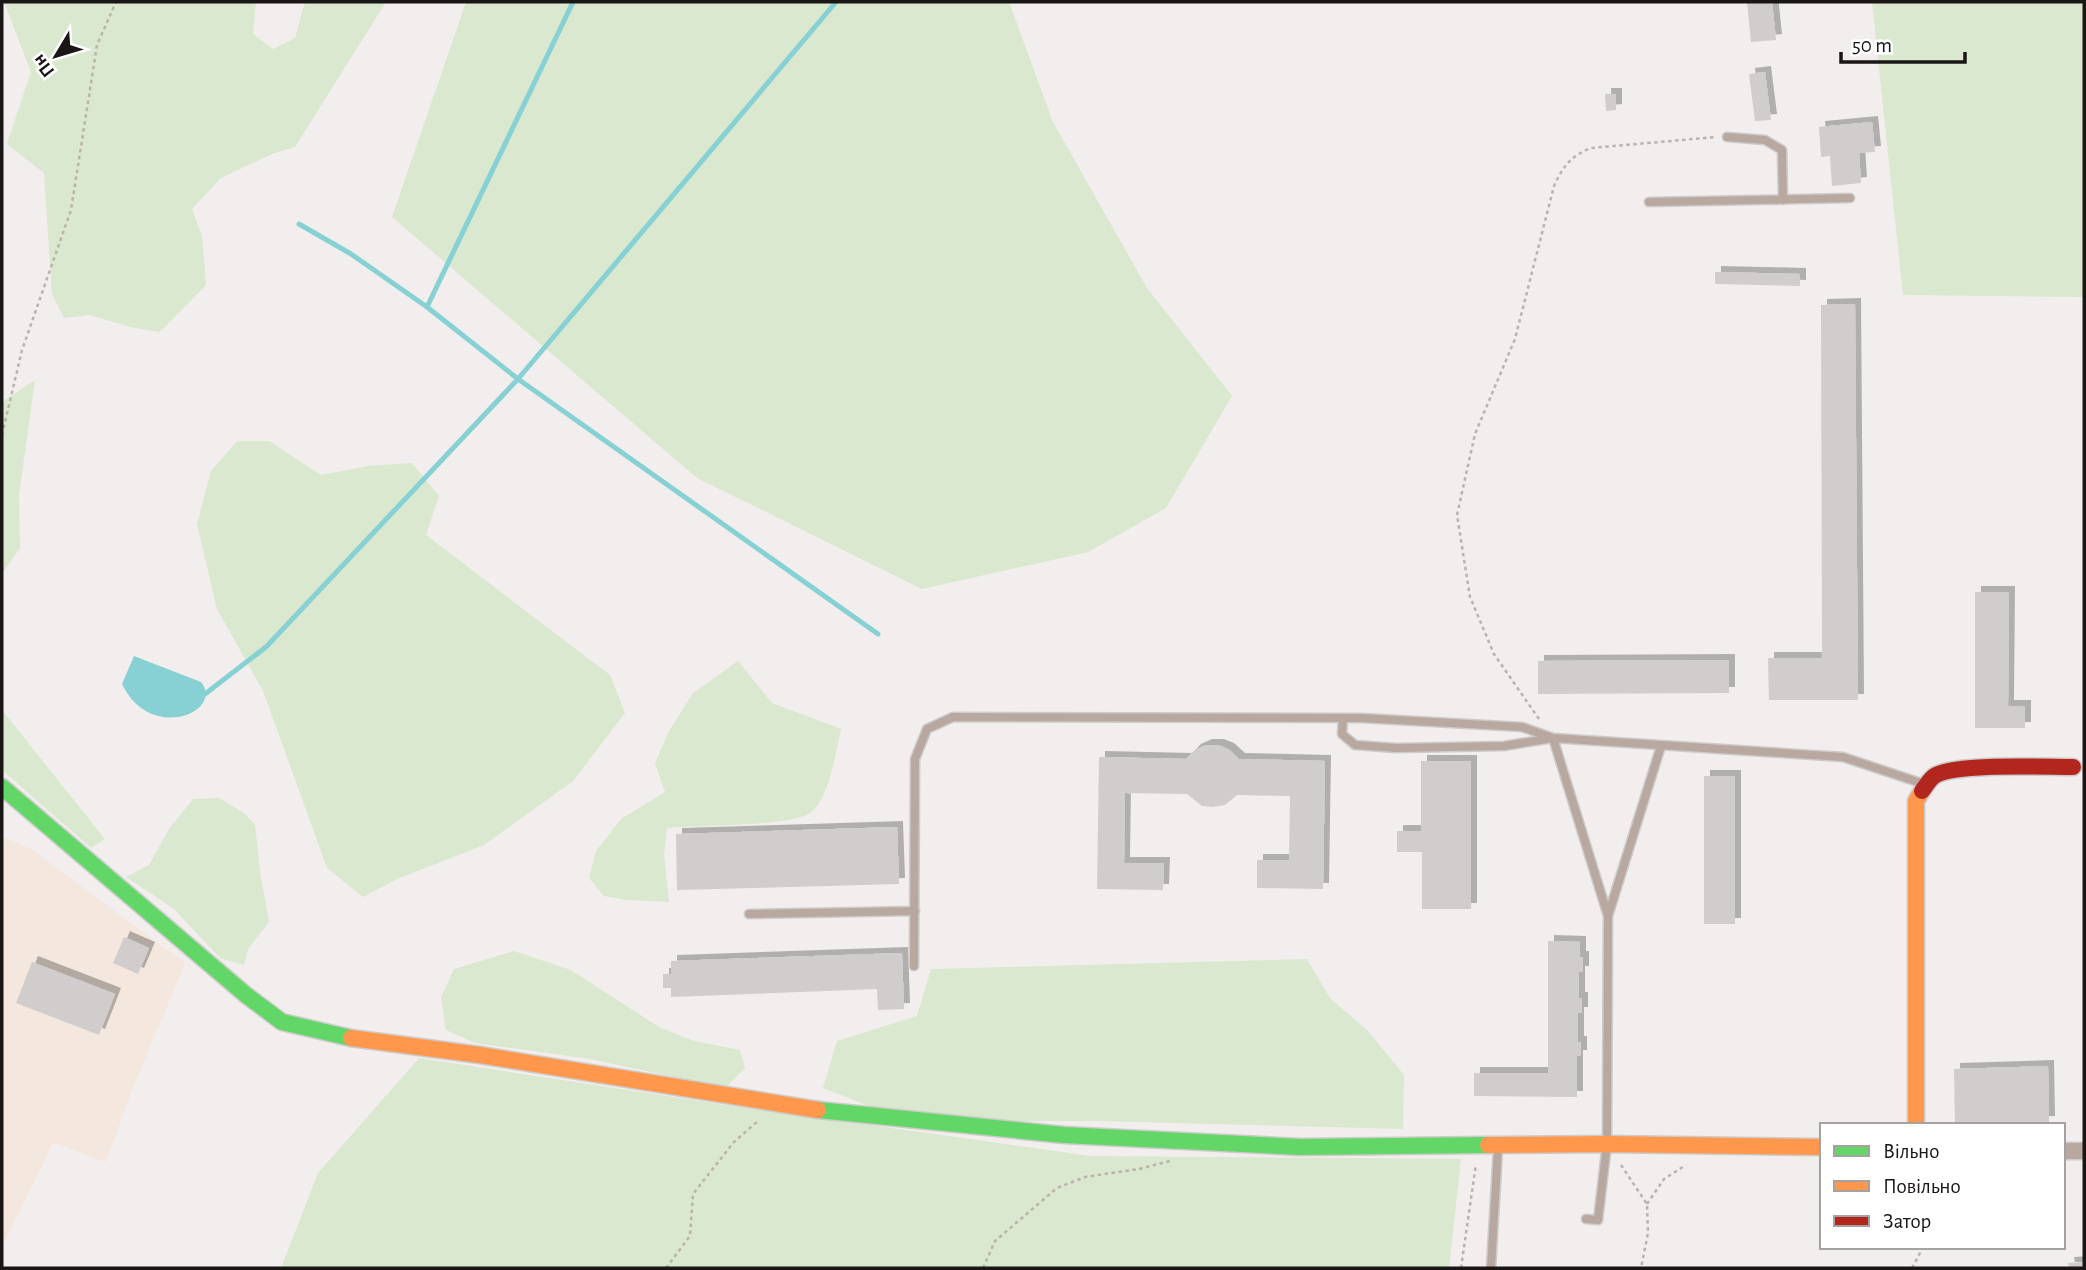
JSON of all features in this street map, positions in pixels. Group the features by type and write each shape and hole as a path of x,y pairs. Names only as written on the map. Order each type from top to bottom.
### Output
{"street":[{"path":"1916,1123 1916,801 1926,785 1938,774 1965,769 2073,767"},
{"path":"2,787 246,995 282,1022 343,1037 480,1055 834,1113 1064,1135 1300,1147 1607,1144 1820,1147"},
{"path":"2065,1151 2084,1151"}],"lane":[{"path":"1727,136 1765,140 1783,150 1783,200"},
{"path":"1649,202 1850,198"},
{"path":"915,966 915,759 927,729 953,717 1342,718 1522,727 1553,738"},
{"path":"1342,718 1342,734 1356,745 1396,748 1504,746 1553,738 1843,757 1926,785"},
{"path":"1553,738 1608,916"},
{"path":"1586,1219 1598,1220 1607,1144 1608,916 1661,746"},
{"path":"748,914 915,911"},
{"path":"1491,1268 1498,1146"},
{"path":"1484,1268 1492,1255"}],"path":[{"path":"2,435 22,350 71,210 97,45 116,2"},
{"path":"1553,738 1494,654 1470,597 1457,514 1475,434 1515,339 1554,186 1562,167 1575,154 1591,148 1727,136"},
{"path":"666,1268 690,1236 693,1194 734,1142 778,1104"},
{"path":"983,1268 995,1241 1058,1188 1085,1177 1139,1169 1171,1160 1186,1141"},
{"path":"1607,1144 1647,1204 1648,1233 1642,1268"},
{"path":"1461,1268 1478,1146"},
{"path":"1647,1204 1664,1179 1713,1146"},
{"path":"1912,1268 1921,1251"}],"shaded area":[{"path":"2,836 31,849 185,963 132,1090 106,1162 53,1143 2,1247"}],"green space":[{"path":"4,2 256,2 253,34 273,49 295,38 305,2 386,2 295,147 272,154 221,178 192,209 202,236 206,285 160,332 130,327 90,315 64,318 52,294 44,173 7,144 31,72"},
{"path":"466,2 1009,2 1053,122 1147,288 1232,396 1166,508 1088,552 922,589 697,478 392,217"},
{"path":"1872,2 2084,2 2084,297 1903,295"},
{"path":"35,380 19,495 20,548 2,574 2,402"},
{"path":"237,441 269,441 321,475 368,466 412,463 439,496 426,535 610,675 625,713 573,781 484,845 397,879 363,897 327,868 263,691 217,609 197,524 211,471"},
{"path":"738,661 772,703 841,729 827,787 817,807 799,818 783,821 667,828 664,855 669,902 604,896 589,878 596,851 621,819 665,792 655,763 669,731 693,693"},
{"path":"2,710 105,839 91,848 2,770"},
{"path":"219,798 244,813 255,824 269,922 248,949 244,965 220,958 174,909 126,877 149,865 169,829 193,799"},
{"path":"514,951 571,970 659,1027 694,1041 740,1050 745,1068 725,1088 590,1059 475,1043 446,1030 441,997 454,969"},
{"path":"1307,959 1330,998 1367,1030 1404,1075 1403,1129 1096,1121 982,1121 882,1111 823,1088 837,1041 917,1016 931,969"},
{"path":"419,1058 726,1105 1091,1156 1461,1159 1449,1268 281,1268 318,1173"}],"water":[{"path":"134,656 201,682 206,693 203,703 194,711 181,716 166,717 150,713 135,702 122,684"}],"building":[{"path":"1747,2 1772,2 1776,40 1751,42"},
{"path":"1765,72 1771,120 1755,121 1749,74"},
{"path":"1605,94 1616,94 1616,110 1606,111"},
{"path":"1872,122 1875,152 1859,153 1861,183 1832,186 1830,156 1821,157 1819,127"},
{"path":"1715,272 1800,274 1800,286 1715,284"},
{"path":"1855,304 1858,700 1769,700 1768,658 1822,658 1821,305"},
{"path":"1975,592 2009,592 2008,706 2025,706 2025,728 1975,728"},
{"path":"1729,660 1729,693 1538,694 1538,661"},
{"path":"1206,745 1218,745 1228,749 1239,759 1325,761 1323,889 1257,888 1257,860 1289,860 1290,796 1237,795 1225,805 1213,807 1202,806 1187,794 1125,793 1124,863 1164,863 1163,890 1097,889 1099,757 1186,759 1195,750"},
{"path":"1421,761 1471,761 1471,909 1422,909 1422,852 1397,852 1397,831 1421,831"},
{"path":"1704,776 1735,776 1735,924 1704,924"},
{"path":"897,827 899,884 677,890 676,834"},
{"path":"124,937 149,948 138,974 113,963"},
{"path":"1548,941 1580,942 1580,957 1583,957 1583,972 1579,972 1582,1013 1578,1013 1581,1056 1577,1056 1577,1097 1474,1096 1474,1073 1548,1073"},
{"path":"902,953 904,1009 878,1010 877,989 671,997 671,988 663,988 663,974 671,974 671,961"},
{"path":"32,962 115,994 99,1035 16,1003"},
{"path":"2048,1066 2049,1122 1955,1123 1954,1069"},
{"path":"2084,1262 2084,1268 2069,1268 2068,1263"}],"waterway":[{"path":"427,307 573,2"},
{"path":"205,694 266,647 518,379 836,2"},
{"path":"299,224 351,254 427,307 518,379 878,634"}],"traffic: fast":[{"path":"2,787 246,995 282,1022 351,1038"},
{"path":"818,1110 1064,1135 1300,1147 1488,1145"}],"traffic: slow":[{"path":"1916,1123 1916,801 1922,791"},
{"path":"351,1038 480,1055 818,1110"},
{"path":"1488,1145 1820,1147"}],"traffic: jam":[{"path":"1922,791 1936,775 1947,771 2002,766 2073,767"}]}
